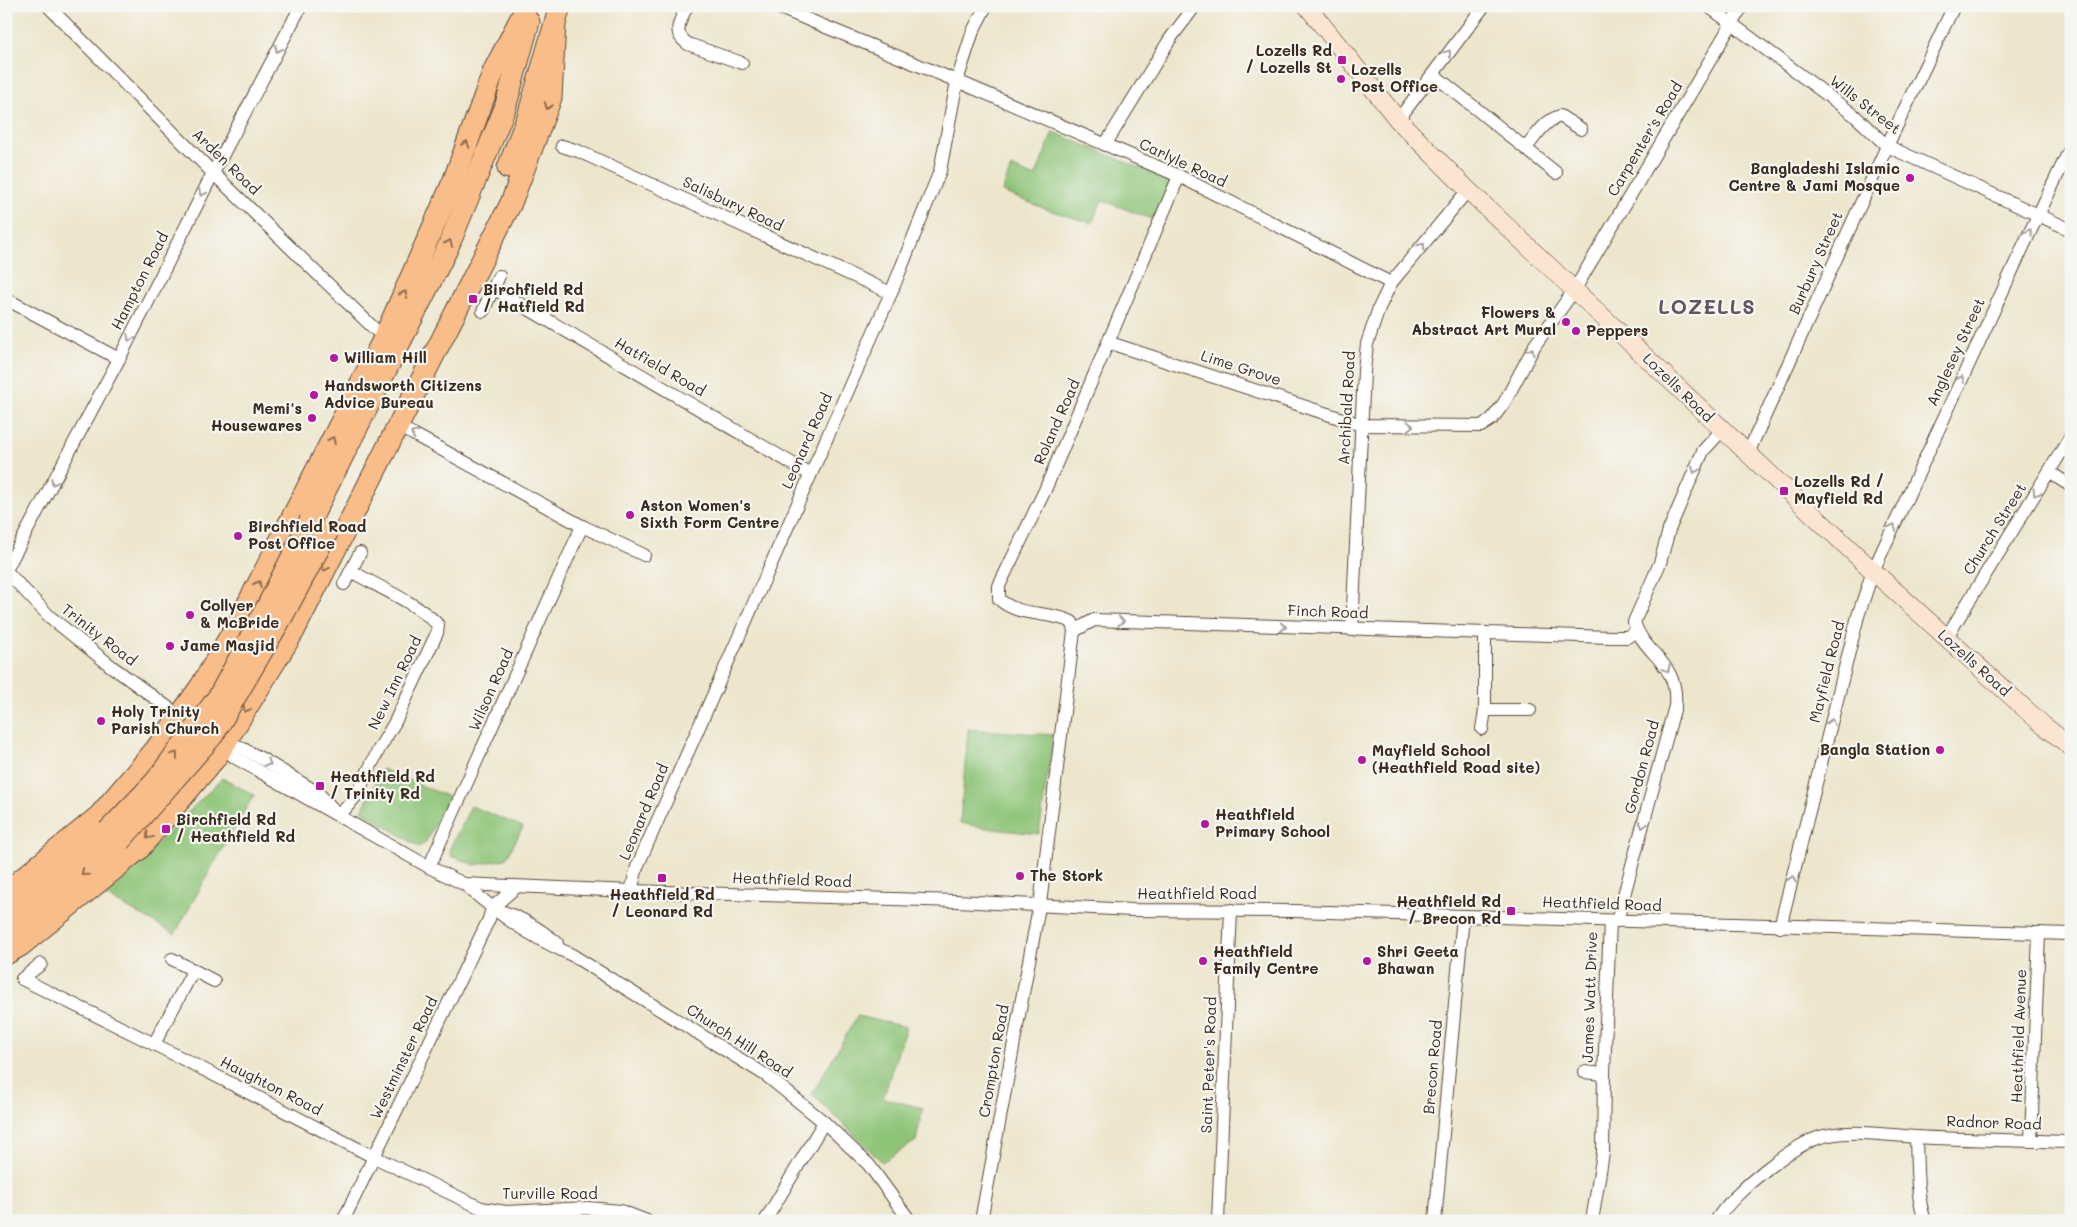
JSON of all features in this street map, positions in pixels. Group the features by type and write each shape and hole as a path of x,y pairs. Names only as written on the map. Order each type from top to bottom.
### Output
{"highway":[{"path":"185,719 201,686 240,619 384,338 453,182 494,70 527,6"},
{"path":"6,911 55,876 213,735 282,617 319,526 448,247 506,108 533,6"},
{"path":"319,526 422,354 499,192 528,116 557,15"},
{"path":"6,954 20,946 139,849 266,678 294,631 510,203 551,98 557,15"},
{"path":"6,934 101,860 109,829 145,763 185,719 207,700 228,694 266,678"},
{"path":"6,892 170,790 220,742"}],"main road":[{"name":"Lozells Road","path":"1307,6 1398,120 1468,190 1873,571 2043,725 2071,747"}],"street":[{"name":"Arden Road","path":"48,6 213,172 384,338"},
{"name":"Hampton Road","path":"6,570 119,359 213,172 301,6"},
{"path":"687,6 678,26 677,33 681,39 688,44 742,63"},
{"name":"Carlyle Road","path":"774,6 957,81 1179,176 1392,283"},
{"name":"Leonard Road","path":"631,891 637,866 890,293 940,171 957,81 973,32 986,6"},
{"path":"1105,145 1170,39 1196,6"},
{"path":"1398,120 1484,6"},
{"name":"Wills Street","path":"1708,6 1854,115 1887,146 2071,230"},
{"name":"Carpenter's Road","path":"1361,425 1481,426 1492,419 1504,403 1535,345 1575,289 1742,6"},
{"name":"Burbury Street","path":"1748,453 1887,146 1954,6"},
{"path":"1432,74 1556,173"},
{"path":"1526,148 1548,122 1554,118 1560,116 1581,129"},
{"name":"Salisbury Road","path":"562,146 578,151 890,293"},
{"name":"Anglesey Street","path":"1873,571 2037,215 2071,146"},
{"name":"Roland Road","path":"1074,631 1072,622 1063,618 1007,607 999,599 999,586 1045,490 1110,343 1179,176"},
{"name":"Archibald Road","path":"1352,630 1361,425 1367,344 1379,308 1392,283 1468,190"},
{"path":"483,311 499,276"},
{"name":"Hatfield Road","path":"493,288 810,474"},
{"path":"6,300 119,359"},
{"name":"Lime Grove","path":"1110,343 1361,425"},
{"path":"396,426 582,526 644,555"},
{"path":"1636,631 1634,622 1660,563 1669,530 1703,451 1722,430"},
{"name":"Church Street","path":"1946,638 2071,436"},
{"path":"2048,472 2071,486"},
{"name":"Wilson Road","path":"429,867 582,526"},
{"path":"344,584 360,553"},
{"name":"Trinity Road","path":"6,570 50,617 111,666 220,742"},
{"name":"New Inn Road","path":"340,816 356,796 379,749 395,722 435,638 438,625 416,608 351,571"},
{"name":"Mayfield Road","path":"1780,927 1858,616 1873,571"},
{"name":"Finch Road","path":"1074,631 1094,620 1352,630 1485,632 1611,637 1627,637 1636,631"},
{"path":"1038,906 1074,631"},
{"name":"Gordon Road","path":"1614,921 1675,706 1676,692 1673,679 1661,660 1636,631"},
{"path":"1482,729 1485,710 1485,632"},
{"path":"1485,710 1530,710"},
{"name":"Heathfield Road","path":"220,742 234,744 264,760 318,793 340,816 429,867 464,884 946,900 1132,910 1231,910 2071,934"},
{"path":"464,884 492,908"},
{"name":"Westminster Road","path":"343,1221 489,919 492,908 516,887"},
{"name":"Crompton Road","path":"982,1221 1038,906"},
{"name":"Church Hill Road","path":"492,908 524,921 545,933 572,955 768,1076 824,1122 869,1165 910,1221"},
{"name":"Saint Peter's Road","path":"1218,1221 1231,910"},
{"name":"Brecon Road","path":"1435,1221 1462,916"},
{"name":"James Watt Drive","path":"1592,1221 1603,1153 1604,1074 1614,921"},
{"name":"Heathfield Avenue","path":"2031,1140 2040,933"},
{"path":"172,959 214,981"},
{"name":"Haughton Road","path":"42,964 22,979 154,1044 374,1157"},
{"path":"154,1044 193,971"},
{"name":"James Watt Drive","path":"1584,1072 1604,1074"},
{"path":"765,1221 824,1122"},
{"name":"Radnor Road","path":"1716,1221 1733,1199 1757,1175 1797,1148 1827,1135 1873,1133 1916,1137 2071,1142"},
{"path":"1916,1137 1918,1181 1925,1221"},
{"name":"Turville Road","path":"374,1157 481,1208 506,1212 588,1208 621,1211 647,1221"}],"green space":[{"path":"1053,132 1172,181 1154,220 1102,200 1092,223 1051,211 1002,192 1011,167 1035,177"},
{"path":"968,729 1053,735 1039,834 992,829 960,823"},
{"path":"382,769 451,798 425,843 419,847 362,811"},
{"path":"222,778 254,795 175,934 106,896"},
{"path":"471,806 523,827 506,859 475,865 451,856 450,848"},
{"path":"857,1016 906,1027 883,1098 923,1108 916,1141 882,1162 812,1094"}],"place":[{"name":"Lozells Rd / Lozells St","path":"1342,60"},
{"name":"Lozells Post Office","path":"1341,79"},
{"name":"Bangladeshi Islamic Centre & Jami Mosque","path":"1910,178"},
{"name":"Birchfield Rd / Hatfield Rd","path":"473,299"},
{"name":"Flowers & Abstract Art Mural","path":"1566,322"},
{"name":"Peppers","path":"1576,331"},
{"name":"William Hill","path":"334,358"},
{"name":"Handsworth Citizens Advice Bureau","path":"314,395"},
{"name":"Memi's Housewares","path":"312,418"},
{"name":"Lozells Rd / Mayfield Rd","path":"1784,491"},
{"name":"Aston Women's Sixth Form Centre","path":"630,515"},
{"name":"Birchfield Road Post Office","path":"238,536"},
{"name":"Collyer & McBride","path":"190,615"},
{"name":"Jame Masjid","path":"170,646"},
{"name":"Holy Trinity Parish Church","path":"101,721"},
{"name":"Bangla Station","path":"1940,750"},
{"name":"Mayfield School (Heathfield Road site)","path":"1362,760"},
{"name":"Heathfield Rd / Trinity Rd","path":"320,786"},
{"name":"Heathfield Primary School","path":"1205,824"},
{"name":"Birchfield Rd / Heathfield Rd","path":"166,829"},
{"name":"The Stork","path":"1020,876"},
{"name":"Heathfield Rd / Leonard Rd","path":"662,878"},
{"name":"Heathfield Rd / Brecon Rd","path":"1511,911"},
{"name":"Heathfield Family Centre","path":"1203,961"},
{"name":"Shri Geeta Bhawan","path":"1367,961"}],"district":[{"name":"LOZELLS","path":"1707,307"}]}
